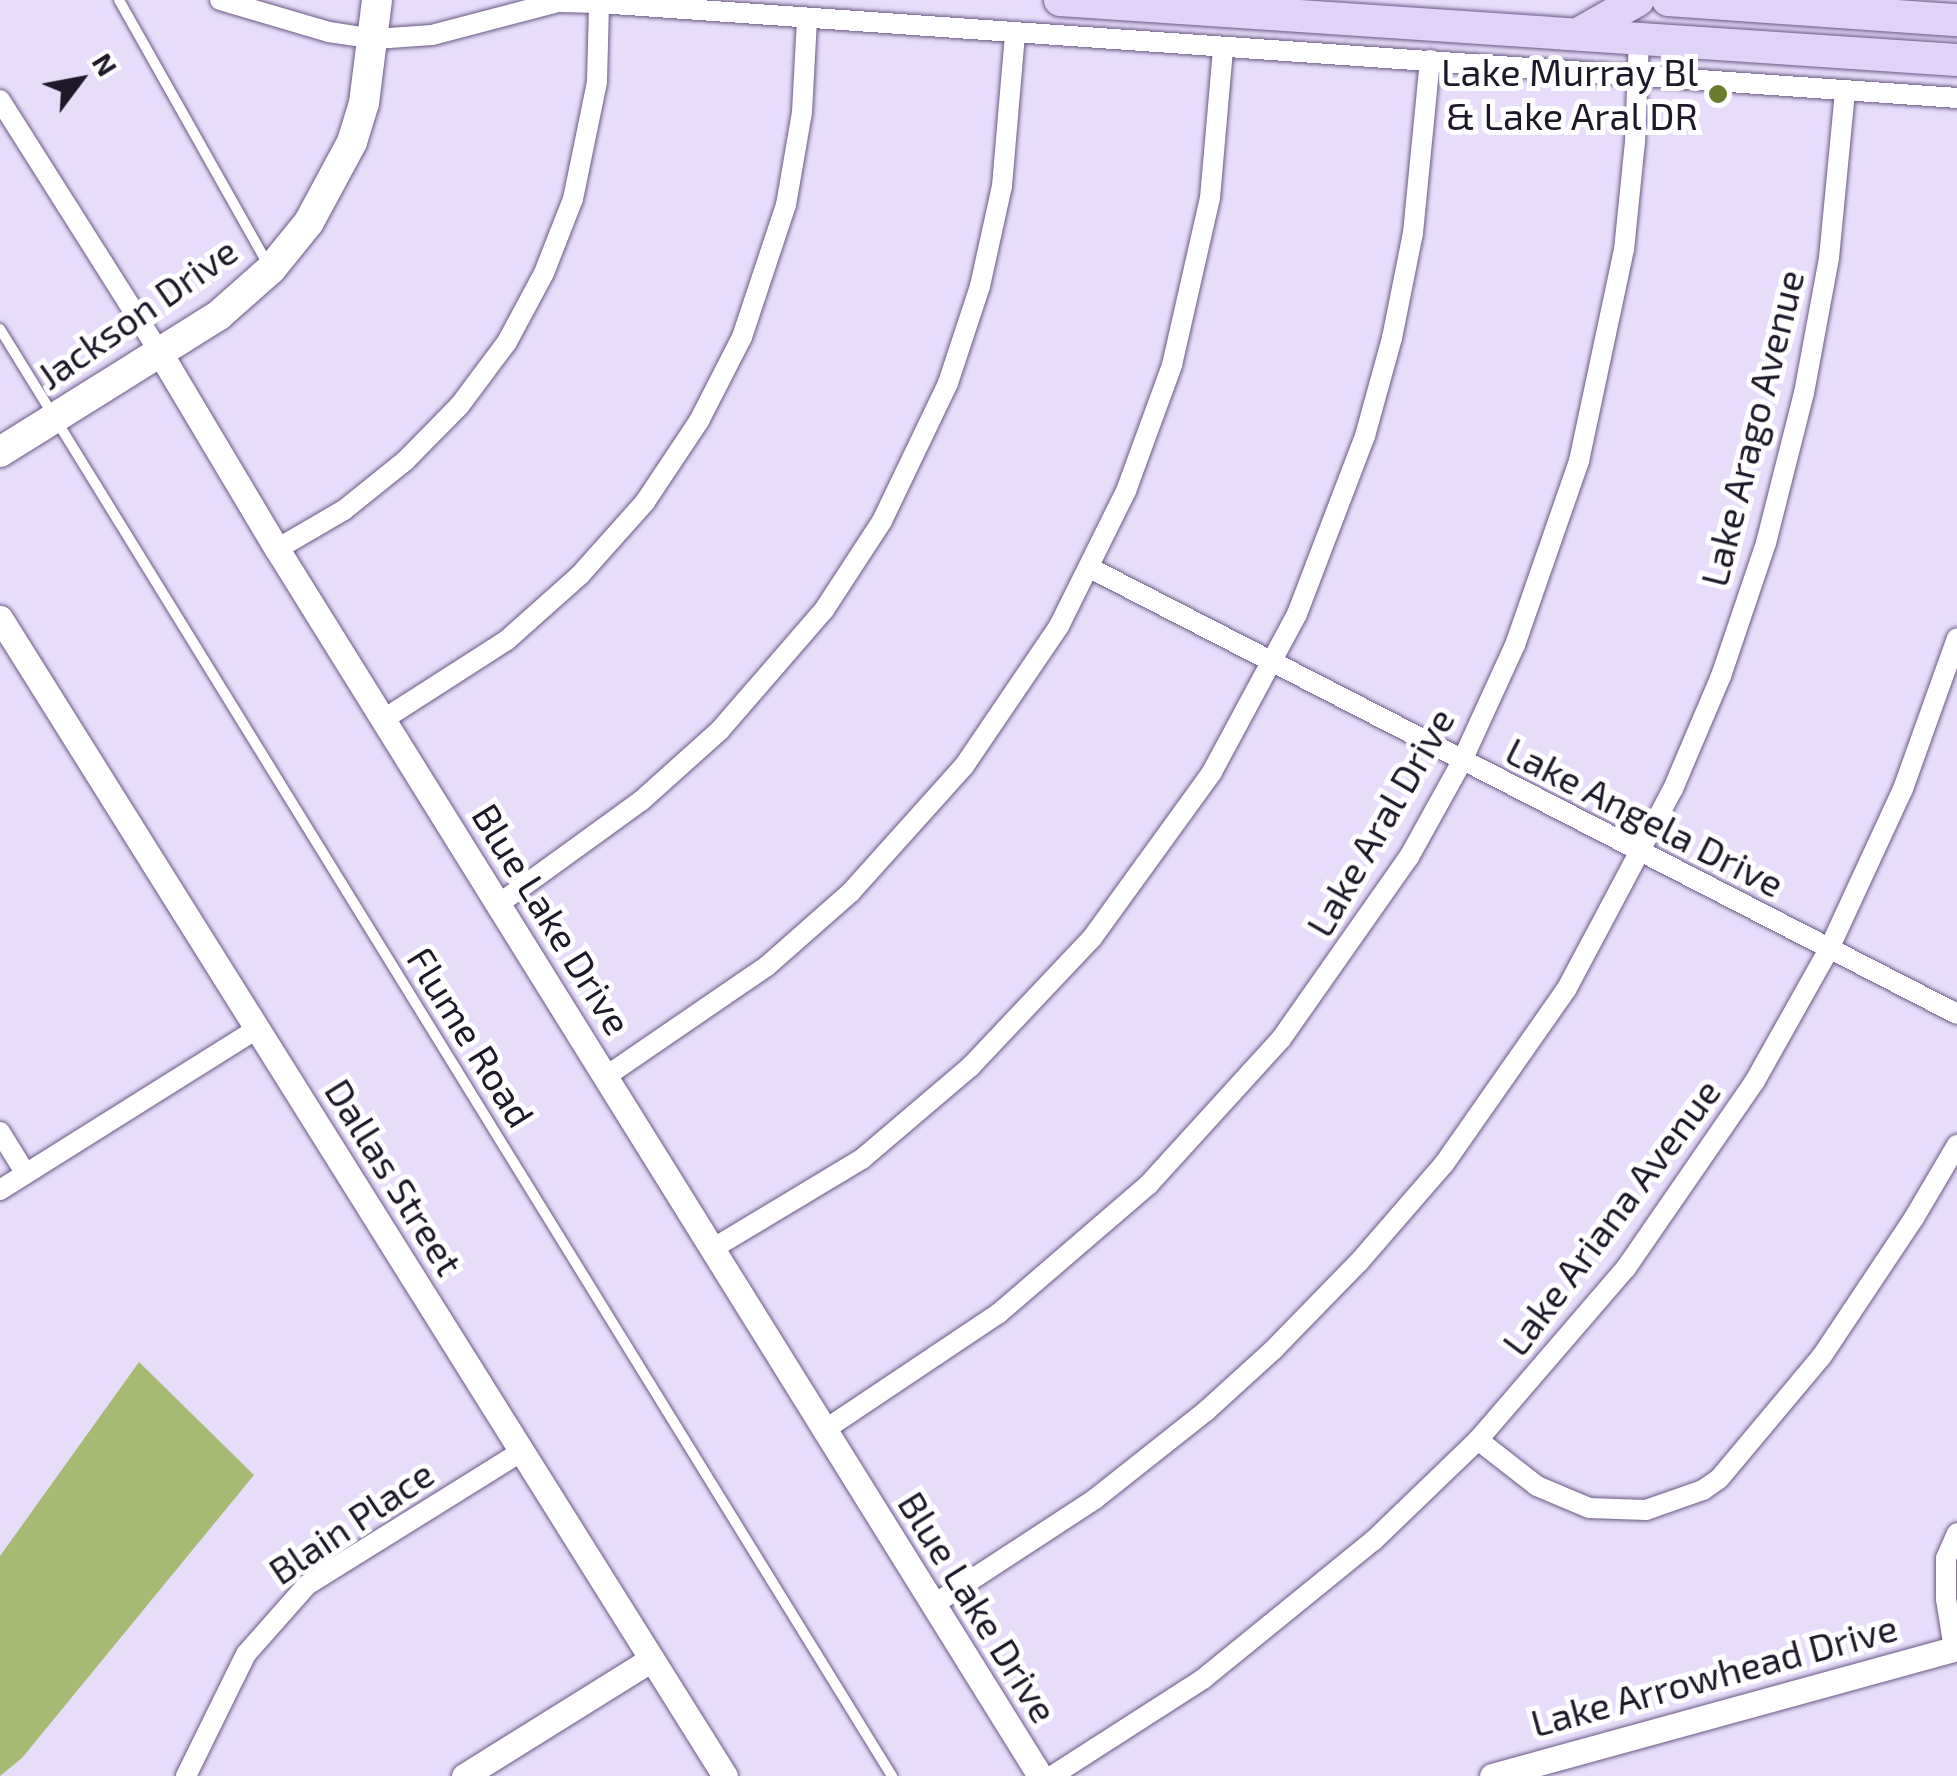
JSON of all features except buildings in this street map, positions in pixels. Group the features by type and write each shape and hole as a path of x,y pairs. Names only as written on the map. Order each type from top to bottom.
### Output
{"main road":[{"name":"Jackson Drive","path":"0,452 220,314 271,269 309,222 352,142 375,39 378,0"},
{"path":"1060,0 1957,60"},
{"path":"1578,34 1638,0"},
{"path":"1639,39 1684,1 1957,20"}],"street":[{"path":"220,0 329,32 375,39 432,35 558,2 599,3 1223,50 1430,60 1957,98"},
{"path":"277,550 344,510 406,461 460,405 506,342 544,272 573,198 594,102 599,3"},
{"path":"384,719 468,669 545,609 645,502 699,420 742,338 786,204 802,112 807,19"},
{"path":"500,902 641,800 720,730 824,610 882,521 928,430 980,286 1002,186 1015,34"},
{"name":"Lake Aral Drive","path":"824,1431 998,1314 1100,1230 1194,1139 1281,1039 1360,933 1409,857 1461,763 1539,584 1591,418 1624,250 1639,39"},
{"path":"605,1077 767,966 891,852 998,720 1090,568 1154,419 1187,310 1210,198 1223,50"},
{"path":"712,1249 885,1141 970,1068 1050,986 1178,824 1274,663 1340,510 1383,374 1414,220 1430,60"},
{"name":"Lake Arago Avenue","path":"933,1604 1060,1524 1152,1456 1248,1374 1359,1262 1494,1097 1566,990 1642,854 1725,666 1778,501 1829,258 1845,91"},
{"name":"Blue Lake Drive","path":"0,100 1040,1776"},
{"name":"Lake Angela Drive","path":"1090,568 1461,763 1957,1014"},
{"name":"Dallas Street","path":"0,618 725,1776"},
{"name":"Lake Ariana Avenue","path":"1052,1776 1262,1635 1374,1541 1478,1440 1579,1328 1682,1194 1755,1082 1828,950 1903,789 1957,638"},
{"path":"0,1190 257,1029"},
{"path":"0,1132 26,1174"},
{"path":"1478,1440 1537,1486 1589,1508 1646,1510 1703,1490 1720,1479 1822,1356 1914,1218 1957,1145"},
{"name":"Blain Place","path":"186,1776 246,1654 307,1585 521,1452"},
{"path":"1955,1648 1946,1599 1946,1558 1957,1533"},
{"name":"Lake Arrowhead Drive","path":"1492,1776 1955,1648"},
{"path":"464,1776 652,1659"}],"lane":[{"path":"119,0 271,269"},
{"name":"Flume Road","path":"0,330 892,1776"}],"green space":[{"path":"139,1362 254,1475 22,1758 0,1776 0,1556"}],"place":[{"name":"Lake Murray Bl & Lake Aral DR","path":"1718,94"}]}
